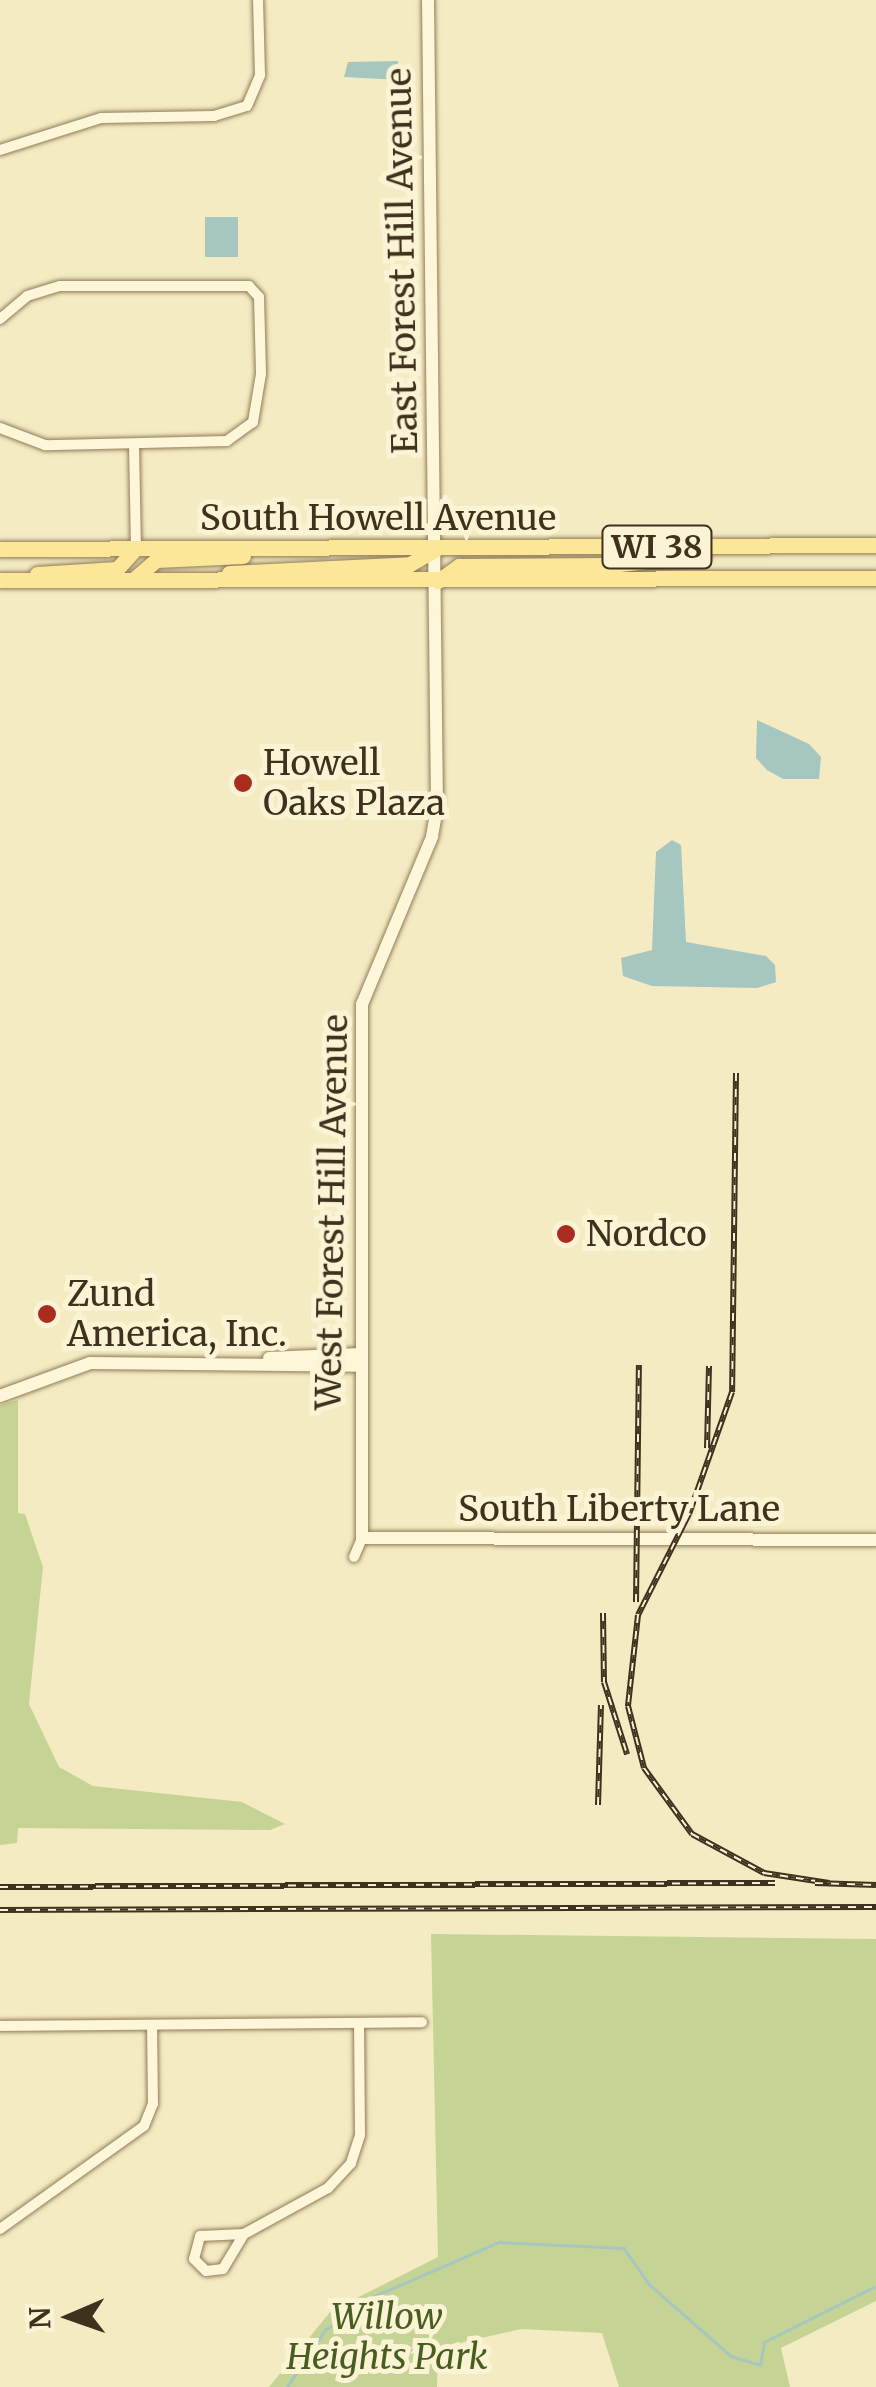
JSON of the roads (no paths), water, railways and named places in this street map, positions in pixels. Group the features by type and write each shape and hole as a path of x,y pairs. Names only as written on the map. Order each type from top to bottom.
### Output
{"main road":[{"name":"South Howell Avenue","path":"0,549 876,545"},
{"path":"438,581 459,566 611,565 756,547"},
{"path":"4,580 58,570 116,569 136,548"},
{"path":"180,580 312,564 404,564 438,548"},
{"path":"133,580 156,560 291,549"},
{"name":"South Howell Avenue","path":"4,580 876,578"}],"street":[{"path":"0,150 102,118 214,116 247,106 260,75 258,0"},
{"name":"East Forest Hill Avenue","path":"428,0 438,581"},
{"path":"0,319 27,296 60,286 255,289 261,374 253,422 227,441 45,445 0,428"},
{"path":"134,445 136,548"},
{"name":"West Forest Hill Avenue","path":"354,1557 362,1538 362,1004 435,824 438,581"},
{"path":"0,1396 71,1366 247,1363 284,1355 360,1360"},
{"name":"South Liberty Lane","path":"362,1538 876,1540"},
{"path":"0,2026 422,2022"},
{"path":"244,2234 223,2269 206,2271 194,2259 200,2236 244,2234 328,2188 350,2162 360,2135 359,2023"},
{"path":"0,2228 136,2134 153,2096 152,2026"}],"water":[{"path":"398,61 400,80 344,77 348,62"},
{"path":"205,217 238,217 238,257 205,257"},
{"path":"757,720 809,744 821,757 819,779 783,779 767,770 756,758"},
{"path":"672,840 681,845 686,942 766,956 775,965 776,982 757,988 652,986 623,976 621,958 652,950 656,852"}],"waterway":[{"path":"287,2387 325,2330 370,2298 499,2242 624,2248 649,2284 731,2356 760,2365 764,2342 876,2286"}],"railway":[{"path":"736,1073 732,1392 689,1514 638,1615 628,1706 644,1768 692,1834 764,1873 829,1883"},
{"path":"636,1602 639,1365"},
{"path":"707,1448 709,1366"},
{"path":"603,1613 604,1682 627,1754"},
{"path":"598,1805 601,1705"},
{"path":"0,1887 775,1883"},
{"path":"815,1883 876,1885"},
{"path":"0,1910 876,1907"}],"place":[{"name":"Howell Oaks Plaza","path":"243,783"},
{"name":"Nordco","path":"566,1234"},
{"name":"Zund America, Inc.","path":"47,1314"}],"park label":[{"name":"Willow Heights Park","path":"387,2337"}]}
